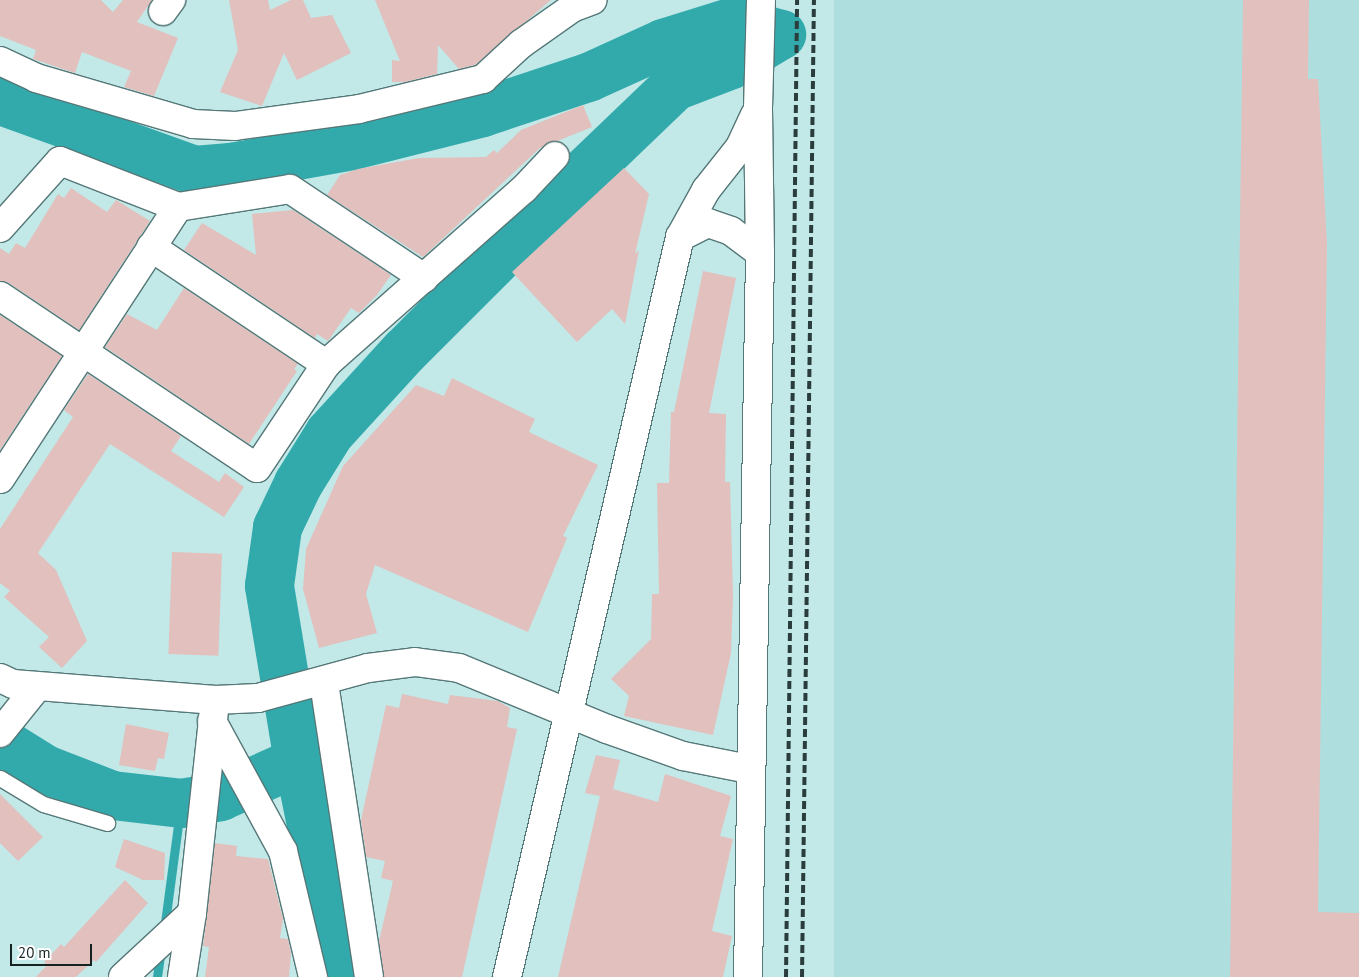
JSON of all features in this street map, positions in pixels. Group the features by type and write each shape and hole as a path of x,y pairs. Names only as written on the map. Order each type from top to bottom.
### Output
{"street":[{"path":"0,61 36,78 193,124 235,126 359,109 482,79 521,44 572,8 593,0"},
{"path":"748,977 760,253 759,98 761,3"},
{"path":"507,977 567,712 680,237 706,190 740,147 759,98"},
{"path":"0,296 81,352 258,468 326,364 524,189 555,156"},
{"path":"0,228 60,161 178,207 290,189 424,278"},
{"path":"0,479 81,352 178,207"},
{"path":"680,237 708,223 731,231 760,253"},
{"path":"151,247 326,364"},
{"path":"0,678 13,684 213,711 316,684 368,668 415,662 459,668 683,756 750,769"},
{"path":"316,684 369,977"},
{"path":"2,731 37,687"},
{"path":"213,711 240,772 283,851 301,917 313,977"},
{"path":"182,977 201,837 213,711"},
{"path":"124,977 192,913"}],"lane":[{"path":"0,778 42,804 107,823"}],"shaded area":[{"path":"834,0 1359,0 1359,977 834,977"}],"building":[{"path":"0,0 101,0 113,12 123,0 152,0 137,22 178,38 154,96 124,87 131,71 82,52 75,73 33,59 36,50 0,36"},
{"path":"229,0 268,0 270,10 291,0 303,0 311,18 332,15 351,53 297,80 284,53 262,106 220,92 238,50"},
{"path":"375,0 551,0 475,65 459,69 438,45 437,74 405,82 392,82 392,60 400,61"},
{"path":"1243,0 1309,0 1308,79 1318,79 1327,244 1318,912 1359,913 1359,977 1230,977"},
{"path":"583,105 592,127 540,148 423,257 327,195 340,175 358,169 419,158 486,157 494,150 497,153 521,130"},
{"path":"624,168 649,194 635,254 639,250 625,324 612,309 577,342 512,272"},
{"path":"71,188 107,212 116,200 150,221 79,330 9,283 0,281 0,248 9,254 16,243 25,248 58,194 64,198"},
{"path":"293,210 391,275 377,295 359,313 351,308 328,341 317,334 315,338 184,250 202,223 256,255 252,214"},
{"path":"703,271 736,278 709,413 726,414 725,482 730,482 733,596 731,653 713,735 624,716 629,696 611,679 651,639 652,594 659,594 657,483 669,483 671,412 674,412"},
{"path":"184,288 298,364 294,369 297,371 249,444 105,347 127,314 157,330"},
{"path":"0,315 62,356 0,450"},
{"path":"88,374 181,436 171,451 219,482 225,473 244,487 224,517 110,444 38,553 56,570 87,641 62,668 39,647 49,637 4,597 10,591 0,583 0,529 73,417 64,410"},
{"path":"452,378 535,419 529,432 598,465 563,536 567,538 528,632 375,565 366,594 377,633 319,648 303,589 306,549 343,466 416,385 444,396"},
{"path":"172,552 222,554 218,656 168,654"},
{"path":"402,694 448,704 450,695 498,701 510,708 507,727 517,729 462,977 384,977 379,941 393,881 381,878 385,861 366,857 361,820 386,705 399,708"},
{"path":"126,724 169,733 164,759 158,758 155,771 119,765"},
{"path":"596,755 620,760 613,789 658,802 665,774 731,796 720,836 733,839 712,931 732,936 723,977 558,977 600,796 585,793"},
{"path":"0,794 43,837 18,861 0,843"},
{"path":"124,839 165,853 164,880 143,880 115,867"},
{"path":"215,843 237,846 236,856 268,859 283,919 280,938 288,939 291,953 289,977 205,977 209,947 203,946"},
{"path":"125,880 148,903 96,962 94,960 76,977 36,977 47,965 44,962 61,944 64,947"}],"waterway":[{"path":"0,100 194,170 230,167 352,145 482,112 588,77 663,43 733,21 781,34"},
{"path":"342,977 298,761 269,585 277,527 298,483 329,433 404,351 551,204 674,86 731,64 781,34"},
{"path":"0,741 45,769 112,795 181,803 220,796 298,761"},
{"path":"164,930 181,803"},
{"path":"157,977 161,950"}],"railway":[{"path":"786,977 797,0"},
{"path":"802,977 814,0"}]}
